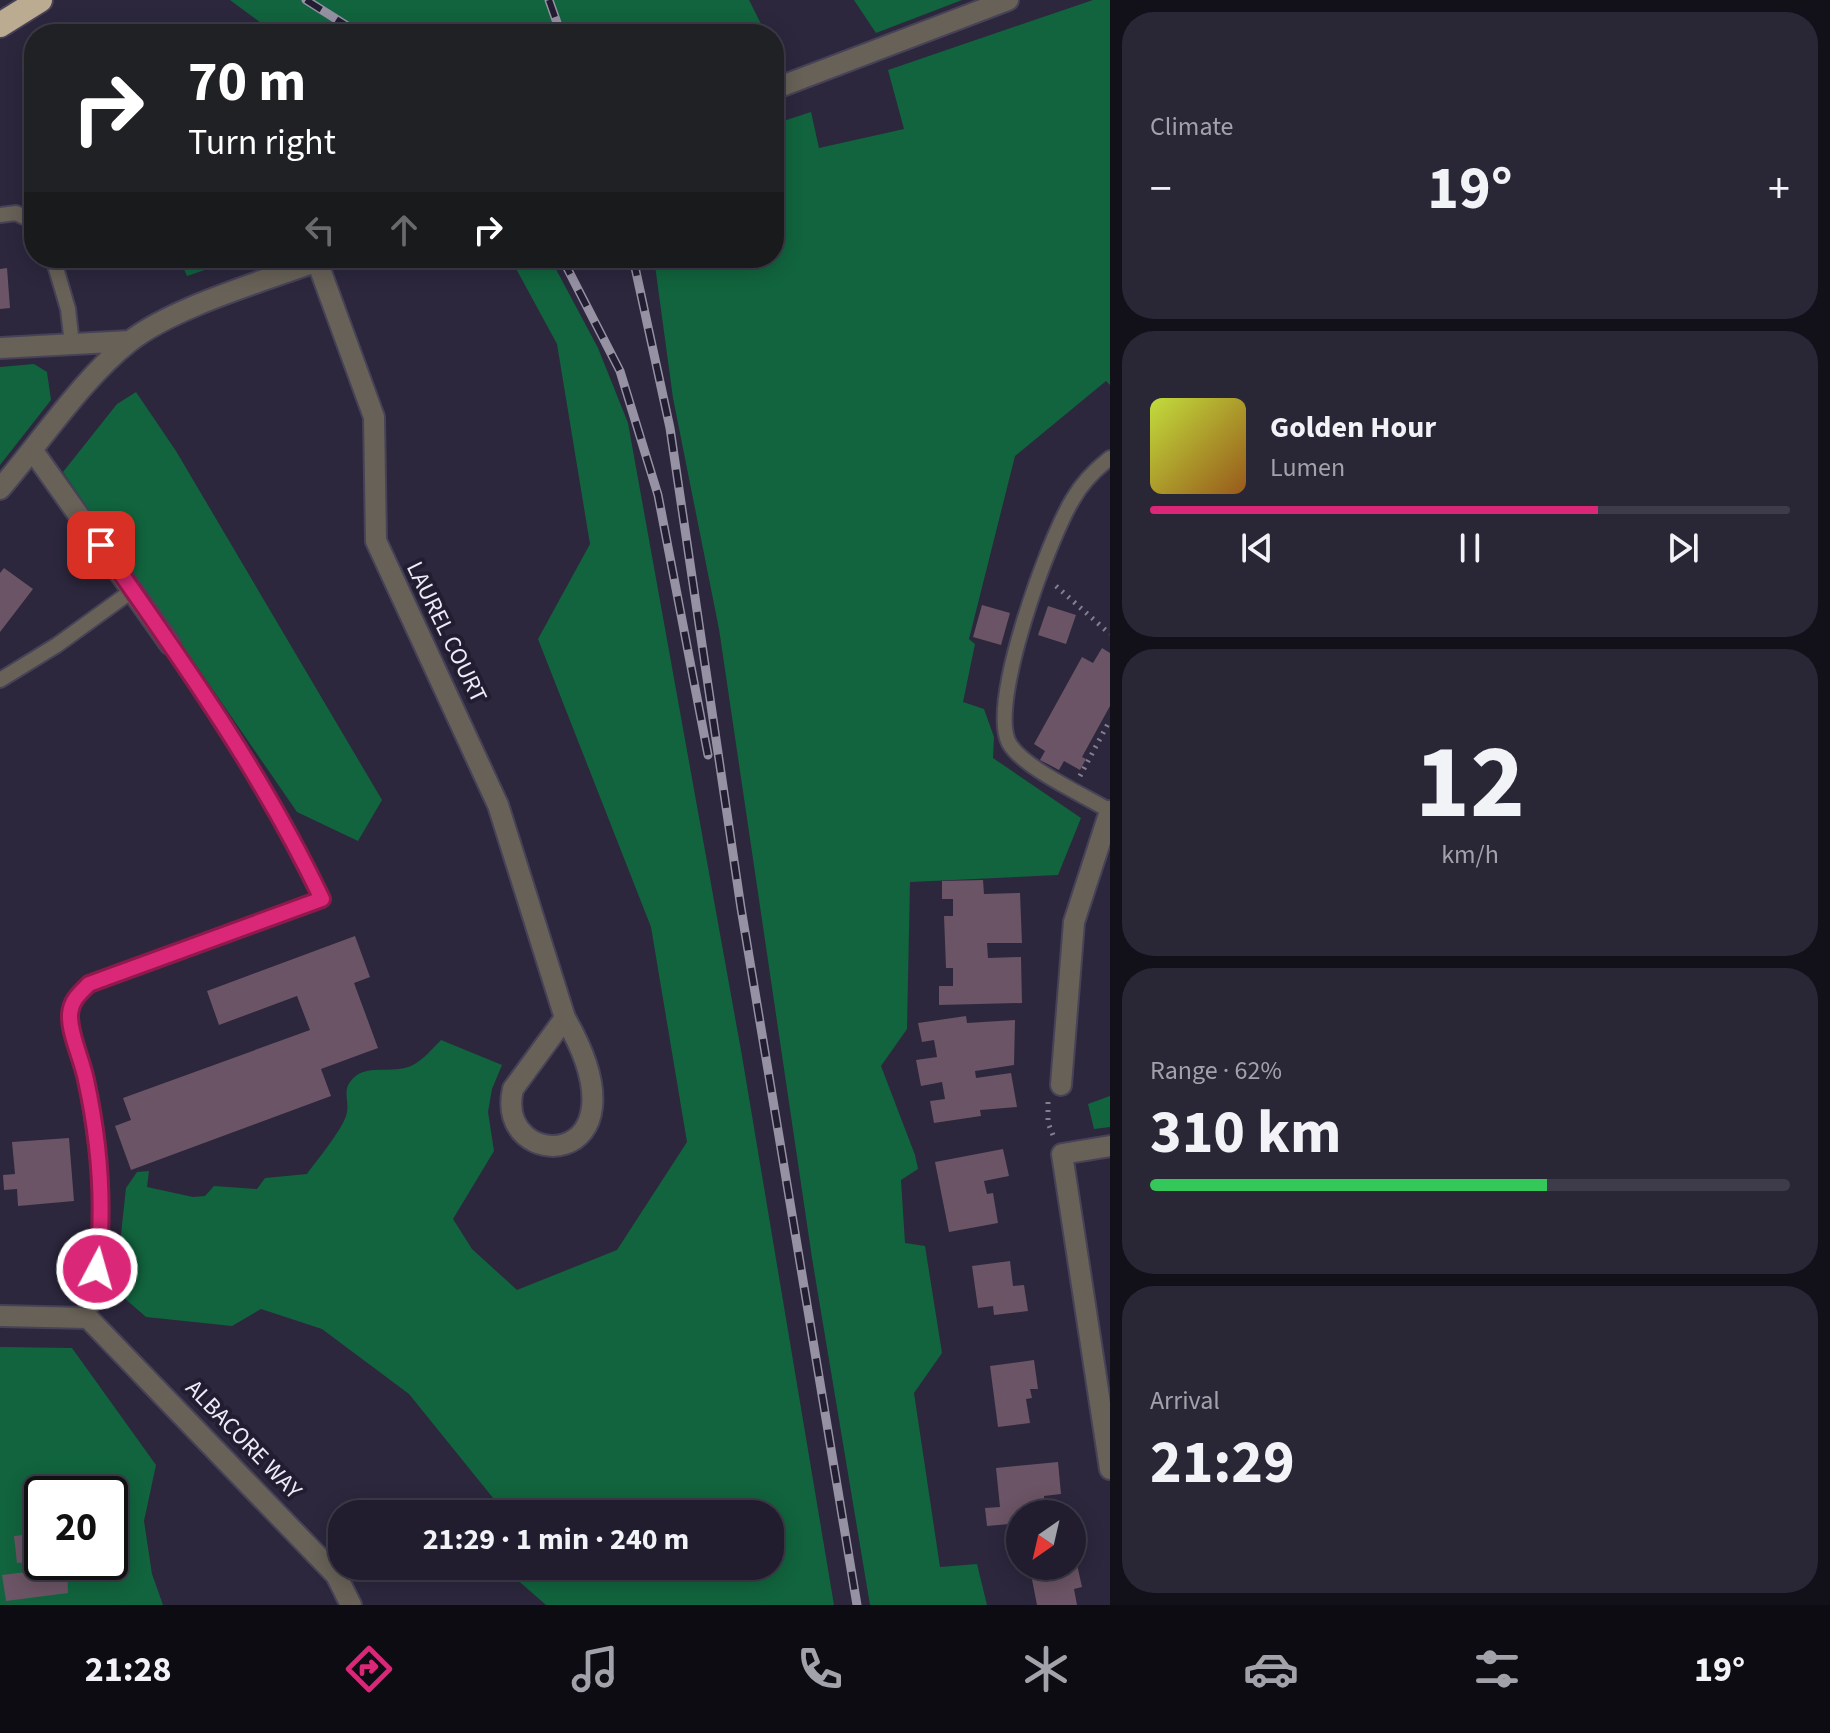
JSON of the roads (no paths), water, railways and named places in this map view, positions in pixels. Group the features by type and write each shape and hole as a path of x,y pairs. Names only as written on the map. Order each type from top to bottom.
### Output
{"highway":[{"path":"0,25 40,0"}],"street":[{"path":"784,85 1008,0"},
{"path":"0,489 104,364 130,341 166,319 301,268"},
{"name":"LAUREL COURT","path":"325,268 374,417 376,541 498,805 565,1018 583,1048 591,1082 592,1118 577,1139 553,1146 538,1144 524,1135 513,1120 510,1103 513,1089 565,1018"},
{"path":"0,348 130,341"},
{"path":"33,451 170,644"},
{"path":"1054,1092 1074,922 1110,811"},
{"path":"1110,1146 1062,1154 1110,1469"},
{"path":"0,1316 88,1318"},
{"name":"ALBACORE WAY","path":"88,1318 336,1575 351,1605"}],"lane":[{"path":"0,215 16,213 24,217"},
{"path":"56,268 68,309 72,344"},
{"path":"1110,458 1074,496 1040,572 1005,695 1003,727 1010,744 1022,758 1110,811"},
{"path":"0,680 57,645 133,590"},
{"path":"88,1318 104,1204 86,1080 70,1015 74,999 89,984 322,899 297,846 250,766 170,644"}],"railway":[{"path":"306,0 344,24"},
{"path":"549,0 557,24"},
{"path":"567,268 620,371 658,495 708,755"},
{"path":"635,268 670,428 741,908 857,1605"}]}
